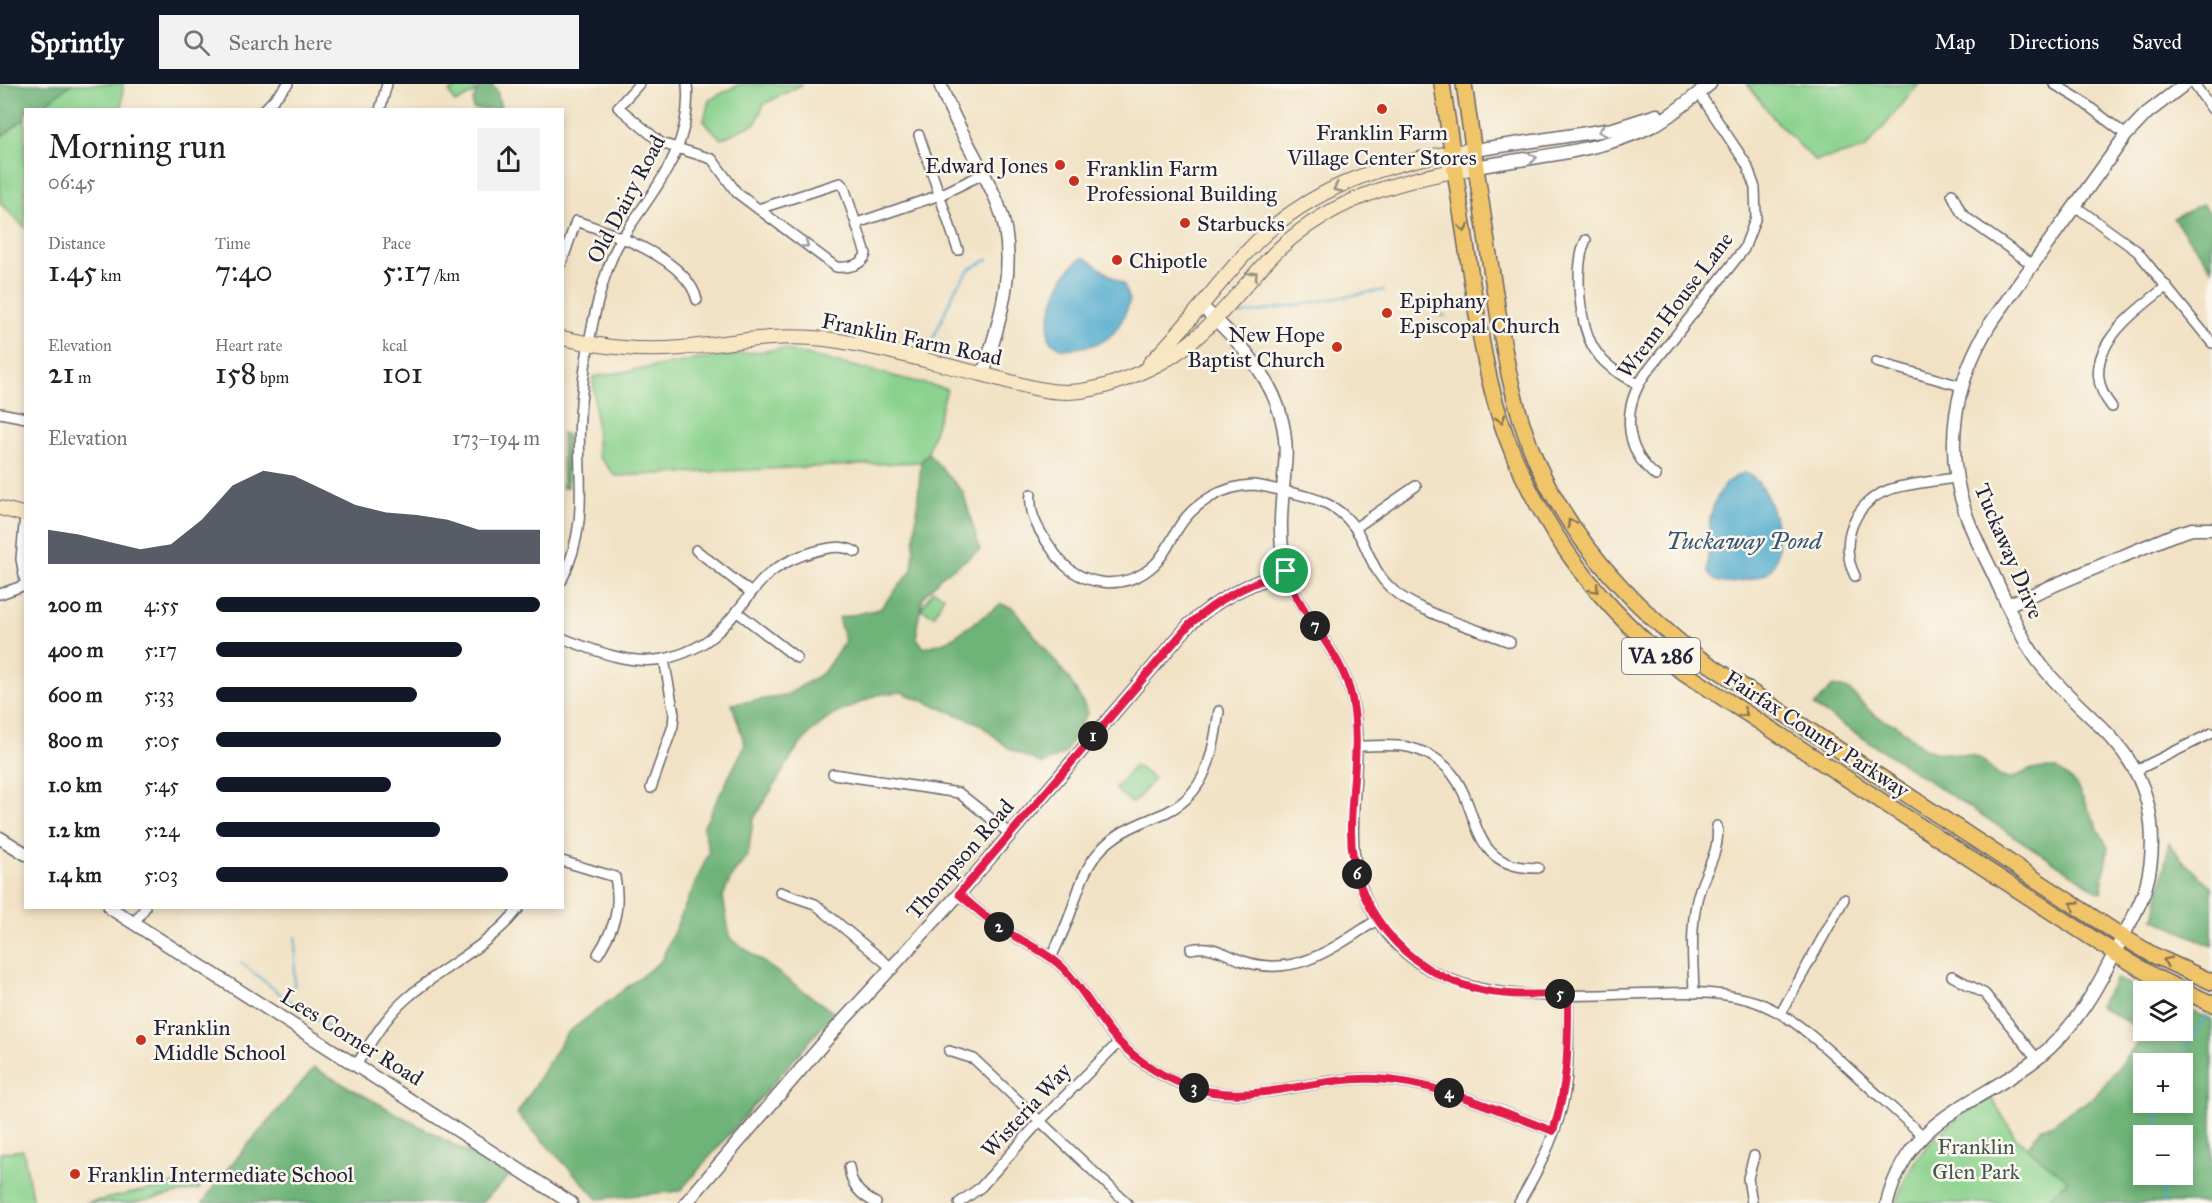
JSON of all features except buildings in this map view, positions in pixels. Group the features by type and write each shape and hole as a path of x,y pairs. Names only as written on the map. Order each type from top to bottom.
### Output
{"highway":[{"name":"Fairfax County Parkway","path":"1442,84 1481,343 1506,436 1533,496 1584,576 1621,618 1680,670 2115,953 2155,977 2212,1004"},
{"name":"Fairfax County Parkway","path":"1464,84 1505,355 1523,427 1537,464 1569,522 1601,564 1637,603 1698,657 2123,937 2153,955 2212,982"}],"main road":[{"name":"Franklin Farm Road","path":"1142,371 1247,252 1283,219 1304,205 1374,171 1403,162 1474,150"},
{"name":"Franklin Farm Road","path":"564,338 590,345 621,348 679,348 751,338 800,337 858,344 1045,390 1067,392 1101,387 1170,357 1214,318 1281,247 1327,213 1389,185 1476,167"},
{"path":"0,508 24,515"}],"street":[{"path":"266,108 288,84"},
{"path":"381,108 387,84"},
{"path":"639,84 618,107 652,137 678,149 712,159 737,194 836,267 855,265 864,259 866,254 857,222 844,187 840,183 758,209"},
{"name":"Old Dairy Road","path":"564,575 574,550 582,516 580,415 590,345 602,287 622,237 664,178 678,149 687,108 687,84"},
{"path":"940,84 950,111 983,174 1002,217 1008,264 1005,292 983,374"},
{"name":"Franklin Farm Road","path":"1476,167 1602,144 1653,125 1710,84"},
{"path":"2054,84 2079,99 2126,135"},
{"name":"Tuckaway Drive","path":"1887,1203 1898,1172 1923,1135 1959,1106 2037,1059 2061,1037 2084,1008 2142,899 2151,864 2152,844 2147,804 2135,771 2108,731 2041,665 2027,645 1972,529 1956,478 1954,435 1961,386 1979,343 2126,135 2147,112 2185,84"},
{"path":"2194,84 2212,109"},
{"name":"Wrenn House Lane","path":"1656,476 1642,462 1630,429 1629,404 1638,384 1744,249 1753,229 1757,203 1752,175 1738,149 1699,93"},
{"name":"Franklin Farm Road","path":"1474,150 1613,129 1678,108"},
{"path":"919,135 958,250"},
{"path":"857,222 940,195 983,174"},
{"path":"1952,194 1961,212 1968,219 2033,265"},
{"path":"2075,206 2137,251 2168,286 2212,343"},
{"path":"564,256 576,221 622,237 680,274 695,292 697,300"},
{"path":"1586,240 1578,268 1589,341 1602,361 1638,384"},
{"path":"2112,407 2104,396 2100,376 2101,362 2109,339 2126,318 2168,286"},
{"path":"1201,306 1257,363 1281,416 1286,454 1281,490 1280,539 1286,571 1303,608 1332,650 1345,676 1353,705 1358,746 1352,848 1359,882 1377,920 1394,941 1417,962 1454,982 1495,993 1694,993 1739,997 1781,1013 1811,1035 1923,1135"},
{"path":"1876,362 1961,386"},
{"path":"0,413 24,418"},
{"path":"1855,576 1848,560 1848,537 1851,526 1864,506 1892,489 1956,478"},
{"path":"1031,494 1034,521 1057,557 1075,573 1097,582 1109,583 1135,578 1156,564 1184,519 1207,499 1242,486 1259,486 1325,501 1342,513 1355,528 1377,574 1395,592 1416,605 1510,642"},
{"path":"1355,528 1416,486"},
{"path":"24,526 21,559 24,579"},
{"path":"2007,605 2173,535 2192,529 2212,529"},
{"path":"564,639 615,657 646,661 664,659 701,644 724,626 750,591 771,571 800,556 831,547 840,547 855,552"},
{"path":"696,550 750,591"},
{"name":"Thompson Road","path":"686,1203 839,1025 959,894 1189,625 1212,604 1232,592 1286,571"},
{"path":"0,594 24,586"},
{"path":"736,610 797,658"},
{"path":"651,788 673,726 674,714 664,659"},
{"path":"1051,958 1069,918 1081,880 1096,855 1130,826 1180,804 1201,781 1212,756 1219,711"},
{"path":"2135,771 2212,734"},
{"path":"1358,746 1407,747 1432,757 1460,783 1471,807 1476,828 1486,848 1506,863 1538,867"},
{"path":"833,774 959,793 1009,833"},
{"path":"1694,993 1695,912 1700,889 1716,853 1717,826"},
{"path":"0,838 24,853"},
{"path":"564,862 615,877 619,896 617,918 598,954"},
{"path":"780,892 815,904 892,969"},
{"path":"959,894 1000,928 1051,958 1077,983 1119,1042 1156,1071 1188,1086 1211,1092 1245,1096 1344,1079 1399,1081 1436,1089 1553,1131"},
{"path":"1781,1013 1844,899"},
{"name":"Lees Corner Road","path":"112,909 571,1203"},
{"path":"134,923 144,909"},
{"path":"356,1065 396,1008 420,987 486,942 518,909"},
{"path":"1191,949 1210,947 1255,965 1291,966 1325,954 1377,920"},
{"path":"1952,976 1985,994 2037,1059"},
{"path":"1519,1203 1539,1165 1564,1099 1568,994"},
{"name":"Wisteria Way","path":"959,1203 981,1187 1040,1121 1119,1042"},
{"path":"949,1051 974,1059 1126,1203"},
{"path":"1752,1203 1748,1178 1754,1156"},
{"path":"849,1167 853,1183 859,1192 876,1203"}],"green space":[{"path":"0,84 71,84 38,108 24,108 24,119 1,137"},
{"path":"71,84 123,84 122,108 38,108"},
{"path":"464,84 472,84 476,92 455,103 449,92"},
{"path":"481,84 491,84 497,91 501,108 473,108 473,100"},
{"path":"740,84 803,84 764,104 756,123 721,139 704,121 709,100"},
{"path":"1747,84 1919,84 1865,149 1815,161 1775,120"},
{"path":"24,119 24,227 0,203 0,137"},
{"path":"2202,204 2212,217 2212,269 2173,218"},
{"path":"783,349 947,389 928,453 921,462 616,476 598,456 593,377 718,356"},
{"path":"564,434 567,435 568,487 564,488"},
{"path":"928,453 963,492 980,550 941,577 923,597 917,638 924,648 948,641 1001,604 1013,608 1070,680 1088,712 1064,754 1042,764 1010,749 978,723 901,692 877,695 833,715 813,730 797,748 753,820 748,856 733,874 723,896 730,938 834,1013 680,1191 598,1199 517,1114 566,1034 661,961 709,852 703,828 745,745 732,704 785,696 823,673 845,641 838,618 880,609 912,570 921,462"},
{"path":"933,590 944,596 934,616 921,609"},
{"path":"1833,686 1849,690 1875,716 1896,725 1924,748 1935,752 1971,755 1981,759 1999,776 2010,779 2032,769 2056,768 2075,783 2108,848 2101,893 1814,706"},
{"path":"1135,765 1154,779 1133,804 1115,789"},
{"path":"2169,843 2185,863 2212,887 2212,946 2154,919"},
{"path":"2116,979 2133,986 2133,1025 2099,1006"},
{"path":"2193,1012 2212,1019 2212,1203 2043,1203 2068,1180 2027,1148 2042,1127 2051,1125 2073,1109 2093,1099 2137,1041 2193,1041"},
{"path":"314,1068 510,1176 481,1203 203,1203 217,1181"},
{"name":"Franklin Glen Park","path":"1991,1097 2016,1138 2068,1180 2043,1203 1897,1203 1911,1169 1932,1141 1960,1117"},
{"path":"23,1150 33,1203 0,1203 0,1153"},
{"path":"198,1179 200,1189 132,1203 86,1203"}],"water":[{"path":"1084,257 1124,285 1130,300 1119,325 1106,339 1088,346 1062,349 1049,340 1052,306 1068,272"},
{"name":"Tuckaway Pond","path":"1744,473 1753,478 1761,487 1774,516 1778,547 1776,561 1763,575 1723,583 1713,579 1708,572 1711,515 1722,490 1731,480"}],"waterway":[{"path":"929,348 956,287 970,269 989,259"},
{"path":"1238,315 1384,290"},
{"path":"1436,313 1445,316"},
{"path":"296,937 294,987 284,997 354,1044"},
{"path":"240,962 284,997"},
{"path":"2181,1053 2208,1013"},
{"path":"2157,1113 2157,1125"},
{"path":"2162,1185 2164,1203"}],"place":[{"name":"Franklin Farm Village Center Stores","path":"1382,109"},
{"name":"Edward Jones","path":"1060,165"},
{"name":"Franklin Farm Professional Building","path":"1074,181"},
{"name":"Starbucks","path":"1185,223"},
{"name":"Chipotle","path":"1117,260"},
{"name":"Epiphany Episcopal Church","path":"1387,313"},
{"name":"New Hope Baptist Church","path":"1337,347"},
{"name":"Franklin Middle School","path":"141,1040"},
{"name":"Franklin Intermediate School","path":"75,1174"}],"route":[{"path":"1286,571 1292,589 1303,608 1337,658 1352,696 1358,746 1351,830 1352,848 1359,882 1377,920 1404,951 1417,962 1446,979 1495,993 1568,994 1568,1058 1564,1099 1553,1131 1424,1085 1399,1081 1338,1080 1245,1096 1222,1094 1188,1086 1156,1071 1137,1058 1119,1042 1077,983 1062,967 1047,955 1000,928 959,894 993,851 1204,610 1232,592 1286,571"}]}
